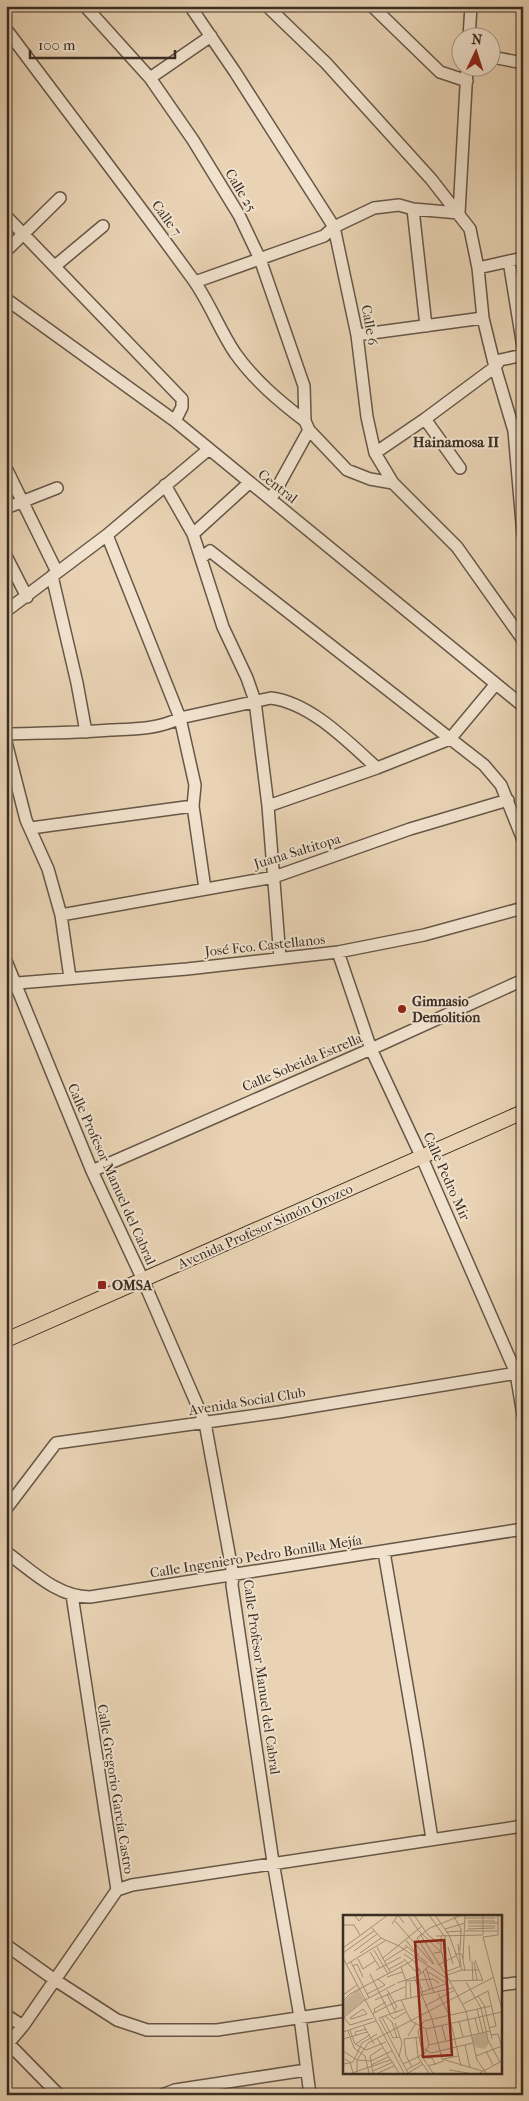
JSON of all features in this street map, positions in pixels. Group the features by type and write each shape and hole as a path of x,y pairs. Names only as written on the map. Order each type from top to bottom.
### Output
{"main road":[{"name":"Avenida Profesor Simón Orozco","path":"6,1340 523,1112"}],"street":[{"name":"Calle 25","path":"85,6 150,78 193,140 239,215 260,259 304,386 307,426"},
{"name":"Calle 6","path":"190,6 334,228 357,334 367,417 375,453 393,483 457,547 523,640"},
{"path":"267,6 326,63 459,213 470,229 478,268 483,318 498,363 514,431 523,535"},
{"path":"372,6 440,72 467,81"},
{"path":"470,28 471,6"},
{"name":"Calle 7","path":"6,30 107,162 195,282 235,352 254,377 307,426 347,470 370,479 393,483"},
{"path":"150,78 211,36"},
{"path":"502,59 523,63"},
{"path":"459,213 467,78"},
{"path":"6,250 60,198"},
{"path":"195,282 324,236 334,228 374,208 399,205 413,209 459,213"},
{"path":"413,209 426,326"},
{"path":"6,216 182,399 182,407 175,421"},
{"path":"55,266 103,226"},
{"path":"478,268 523,258"},
{"path":"509,261 523,347"},
{"name":"Central","path":"6,299 175,421 494,685 523,706"},
{"path":"357,334 483,318"},
{"path":"375,453 425,419 498,363 523,355"},
{"path":"425,419 460,468"},
{"path":"271,499 307,426"},
{"path":"6,611 107,535 209,448"},
{"path":"6,468 24,502 54,574 86,732"},
{"path":"193,534 249,482"},
{"path":"165,485 205,555 223,627 244,670 255,701 268,806 280,958"},
{"path":"6,508 57,488"},
{"path":"107,535 180,718 195,785 193,806 205,889"},
{"path":"205,555 484,765 501,785 523,840"},
{"path":"6,556 27,597"},
{"path":"268,806 377,768 450,739 494,685"},
{"path":"6,734 86,732 142,728 271,698 286,700 298,705 337,733 377,768"},
{"path":"6,742 26,820 48,869 61,915 70,978"},
{"name":"Juana Saltitopa","path":"61,915 274,876 410,829 508,800"},
{"path":"31,828 193,806"},
{"name":"José Fco. Castellanos","path":"10,983 187,969 338,952 424,935 523,908"},
{"name":"Calle Pedro Mir","path":"338,952 371,1049 520,1372 523,1414"},
{"name":"Calle Profesor Manuel del Cabral","path":"6,961 10,983 205,1423 233,1575 232,1585 273,1862 300,2018 310,2095"},
{"name":"Calle Sobeida Estrella","path":"92,1171 523,980"},
{"name":"Avenida Social Club","path":"6,1509 56,1443 205,1423 520,1372"},
{"name":"Calle Ingeniero Pedro Bonilla Mejía","path":"6,1552 58,1589 81,1597 102,1596 523,1530"},
{"path":"384,1552 432,1839"},
{"name":"Calle Gregorio García Castro","path":"7,2045 23,2026 117,1890 72,1595"},
{"path":"117,1890 132,1885 273,1862 523,1826"},
{"path":"6,1945 55,1980 117,2020 147,2030 168,2032 218,2030 343,2010"},
{"path":"502,1985 523,1982"},
{"path":"6,2015 23,2026"},
{"path":"7,2045 59,2095"},
{"path":"162,2095 175,2090 306,2070"}],"place":[{"name":"Gimnasio Demolition","path":"402,1009"},
{"name":"OMSA","path":"102,1285"}],"district":[{"name":"Hainamosa II","path":"456,442"}]}
